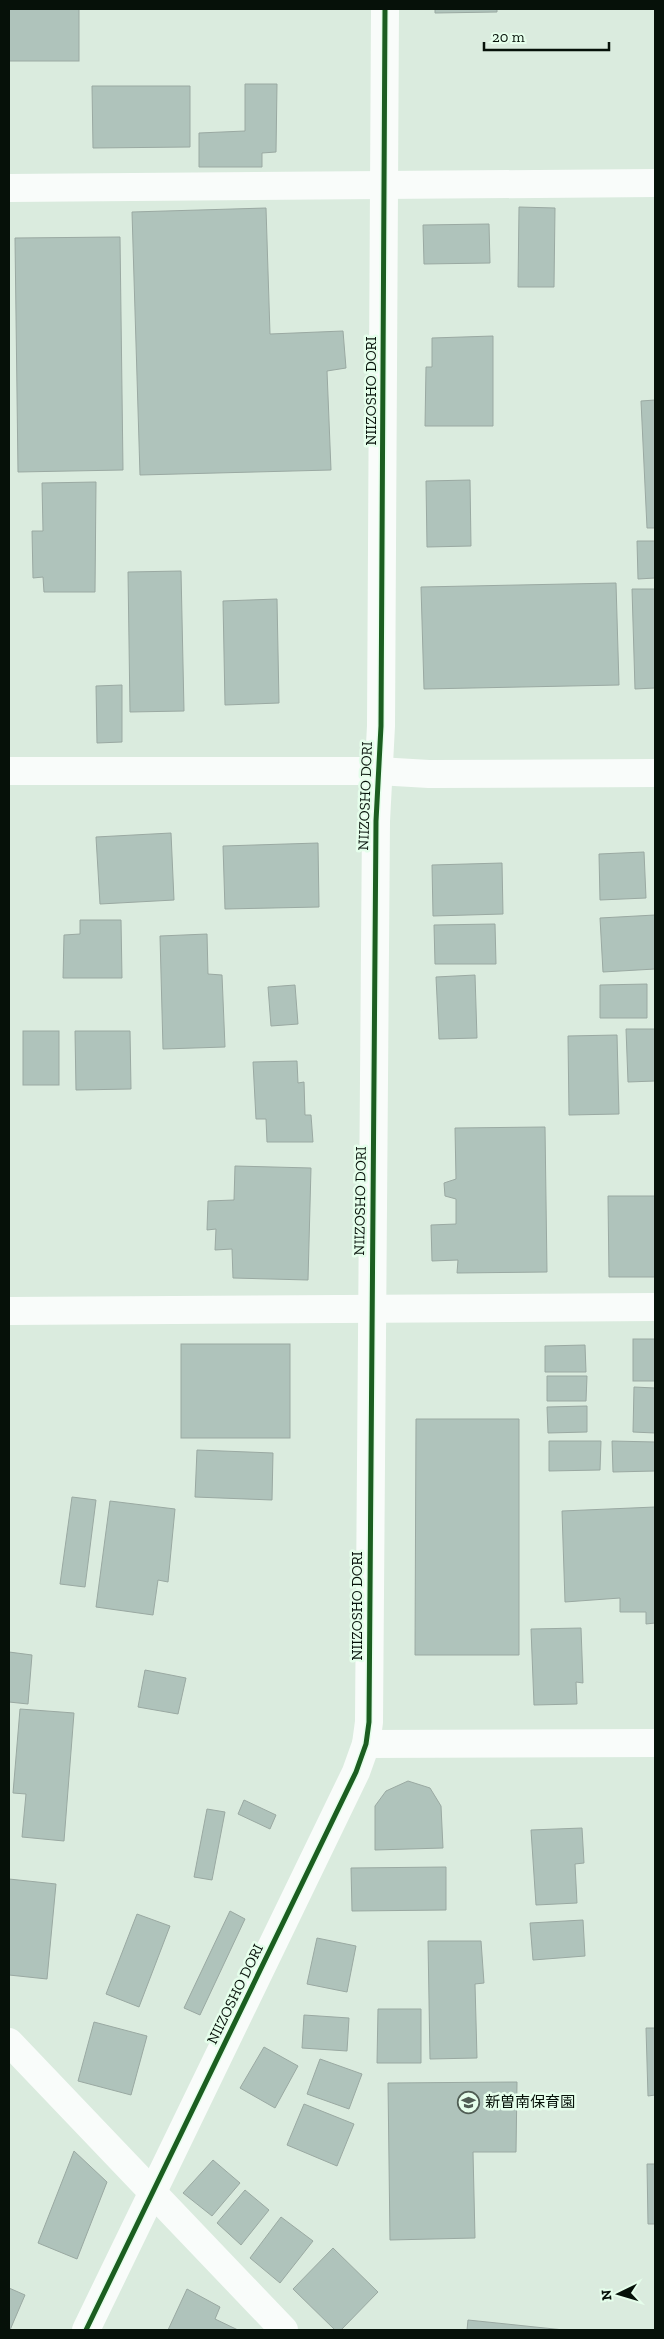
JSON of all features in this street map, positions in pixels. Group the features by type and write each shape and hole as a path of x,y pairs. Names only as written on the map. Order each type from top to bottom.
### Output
{"street":[{"name":"NIIZOSHO DORI","path":"86,2330 351,1781 366,1744 369,1714 376,821 381,726 385,9"},
{"path":"9,188 655,183"},
{"path":"9,771 378,772 428,774 655,773"},
{"path":"9,1311 655,1307"},
{"path":"366,1744 655,1743"},
{"path":"9,2042 284,2330"}],"building":[{"path":"9,9 79,9 79,61 9,61"},
{"path":"435,9 497,9 497,12 435,13"},
{"path":"245,84 277,84 276,152 262,153 262,167 199,167 199,133 245,131"},
{"path":"92,86 190,86 190,147 93,148"},
{"path":"519,207 555,208 554,287 518,287"},
{"path":"266,208 270,334 343,331 346,368 327,371 331,470 140,475 132,212"},
{"path":"489,224 490,263 424,264 423,225"},
{"path":"120,237 123,470 18,472 15,238"},
{"path":"493,336 493,426 425,426 426,367 432,367 432,338"},
{"path":"655,400 655,528 647,528 641,401"},
{"path":"470,480 471,546 427,547 426,481"},
{"path":"96,482 95,592 44,592 43,577 33,578 32,531 43,531 42,483"},
{"path":"637,541 655,541 655,578 638,579"},
{"path":"181,571 184,711 130,712 128,572"},
{"path":"616,583 619,685 424,689 421,587"},
{"path":"632,589 655,589 655,688 635,689"},
{"path":"277,599 279,703 225,705 223,601"},
{"path":"122,685 122,742 97,743 96,686"},
{"path":"171,833 174,900 100,904 96,837"},
{"path":"318,843 319,907 225,909 223,846"},
{"path":"644,852 646,898 600,900 599,854"},
{"path":"502,863 503,914 433,916 432,865"},
{"path":"655,915 655,969 603,972 600,918"},
{"path":"80,920 121,920 122,978 63,978 64,935 80,934"},
{"path":"495,924 496,964 435,964 434,925"},
{"path":"207,934 208,974 222,975 225,1047 163,1049 160,936"},
{"path":"475,975 477,1038 439,1039 436,977"},
{"path":"647,984 647,1018 600,1018 600,985"},
{"path":"295,985 298,1024 271,1026 268,987"},
{"path":"626,1029 655,1029 655,1081 628,1082"},
{"path":"23,1031 59,1031 59,1085 23,1085"},
{"path":"75,1031 130,1031 131,1089 76,1090"},
{"path":"617,1035 619,1114 569,1115 568,1036"},
{"path":"297,1061 298,1083 304,1082 305,1115 311,1115 313,1142 267,1142 266,1119 256,1119 253,1062"},
{"path":"545,1127 547,1272 457,1273 458,1260 432,1261 431,1225 456,1224 456,1199 445,1196 444,1183 456,1179 455,1128"},
{"path":"235,1166 311,1168 308,1280 233,1278 232,1249 215,1250 216,1229 207,1230 208,1201 234,1200"},
{"path":"608,1196 655,1196 655,1277 609,1277"},
{"path":"633,1339 655,1339 655,1381 633,1381"},
{"path":"181,1344 290,1344 290,1438 181,1438"},
{"path":"585,1345 586,1372 545,1372 545,1346"},
{"path":"547,1376 587,1376 586,1401 547,1401"},
{"path":"634,1387 655,1388 655,1433 633,1432"},
{"path":"587,1406 587,1432 548,1433 547,1407"},
{"path":"416,1419 519,1419 519,1655 415,1655"},
{"path":"549,1441 601,1441 600,1470 549,1471"},
{"path":"612,1441 655,1442 655,1471 613,1472"},
{"path":"197,1450 273,1453 272,1500 195,1497"},
{"path":"72,1497 96,1500 85,1587 60,1584"},
{"path":"110,1501 175,1509 168,1582 158,1580 153,1615 96,1607"},
{"path":"655,1507 655,1623 646,1624 646,1612 620,1612 620,1598 565,1602 562,1511"},
{"path":"581,1628 583,1683 576,1682 577,1704 534,1705 531,1629"},
{"path":"9,1652 32,1655 28,1704 9,1702"},
{"path":"145,1670 186,1678 178,1714 138,1707"},
{"path":"20,1709 74,1713 64,1841 22,1837 26,1794 13,1793"},
{"path":"408,1781 430,1788 441,1806 443,1848 375,1850 375,1806 386,1791"},
{"path":"244,1800 276,1815 270,1829 238,1814"},
{"path":"207,1809 225,1812 212,1880 194,1877"},
{"path":"582,1828 584,1863 575,1864 577,1903 536,1905 531,1830"},
{"path":"446,1867 446,1910 352,1911 351,1868"},
{"path":"9,1879 56,1884 47,1979 9,1975"},
{"path":"230,1911 245,1919 200,2015 184,2008"},
{"path":"137,1914 170,1926 139,2007 106,1994"},
{"path":"583,1920 585,1956 533,1960 530,1923"},
{"path":"317,1938 356,1946 347,1992 307,1984"},
{"path":"428,1941 481,1941 484,1983 475,1984 477,2058 430,2059"},
{"path":"378,2009 421,2009 421,2063 377,2063"},
{"path":"304,2015 349,2018 347,2051 302,2048"},
{"path":"94,2022 147,2036 131,2095 78,2081"},
{"path":"646,2028 655,2028 655,2095 648,2096"},
{"path":"264,2047 298,2066 275,2108 240,2088"},
{"path":"320,2059 362,2074 349,2109 307,2094"},
{"path":"517,2082 516,2152 473,2152 475,2238 390,2240 388,2083"},
{"path":"304,2104 354,2124 337,2166 287,2145"},
{"path":"74,2151 107,2182 77,2259 38,2243"},
{"path":"213,2160 240,2183 212,2216 183,2193"},
{"path":"647,2164 655,2164 655,2224 648,2224"},
{"path":"245,2190 269,2210 241,2245 217,2223"},
{"path":"281,2217 313,2241 280,2283 250,2258"},
{"path":"333,2248 378,2292 341,2330 335,2330 293,2289"},
{"path":"9,2288 25,2295 10,2330 9,2330"},
{"path":"187,2289 220,2307 215,2319 238,2330 168,2330"},
{"path":"468,2320 564,2330 467,2330"}],"cycle path":[{"path":"86,2330 356,1772 366,1744 369,1722 376,821 381,726 385,9"}],"place":[{"name":"新曽南保育園","path":"469,2102"}]}
